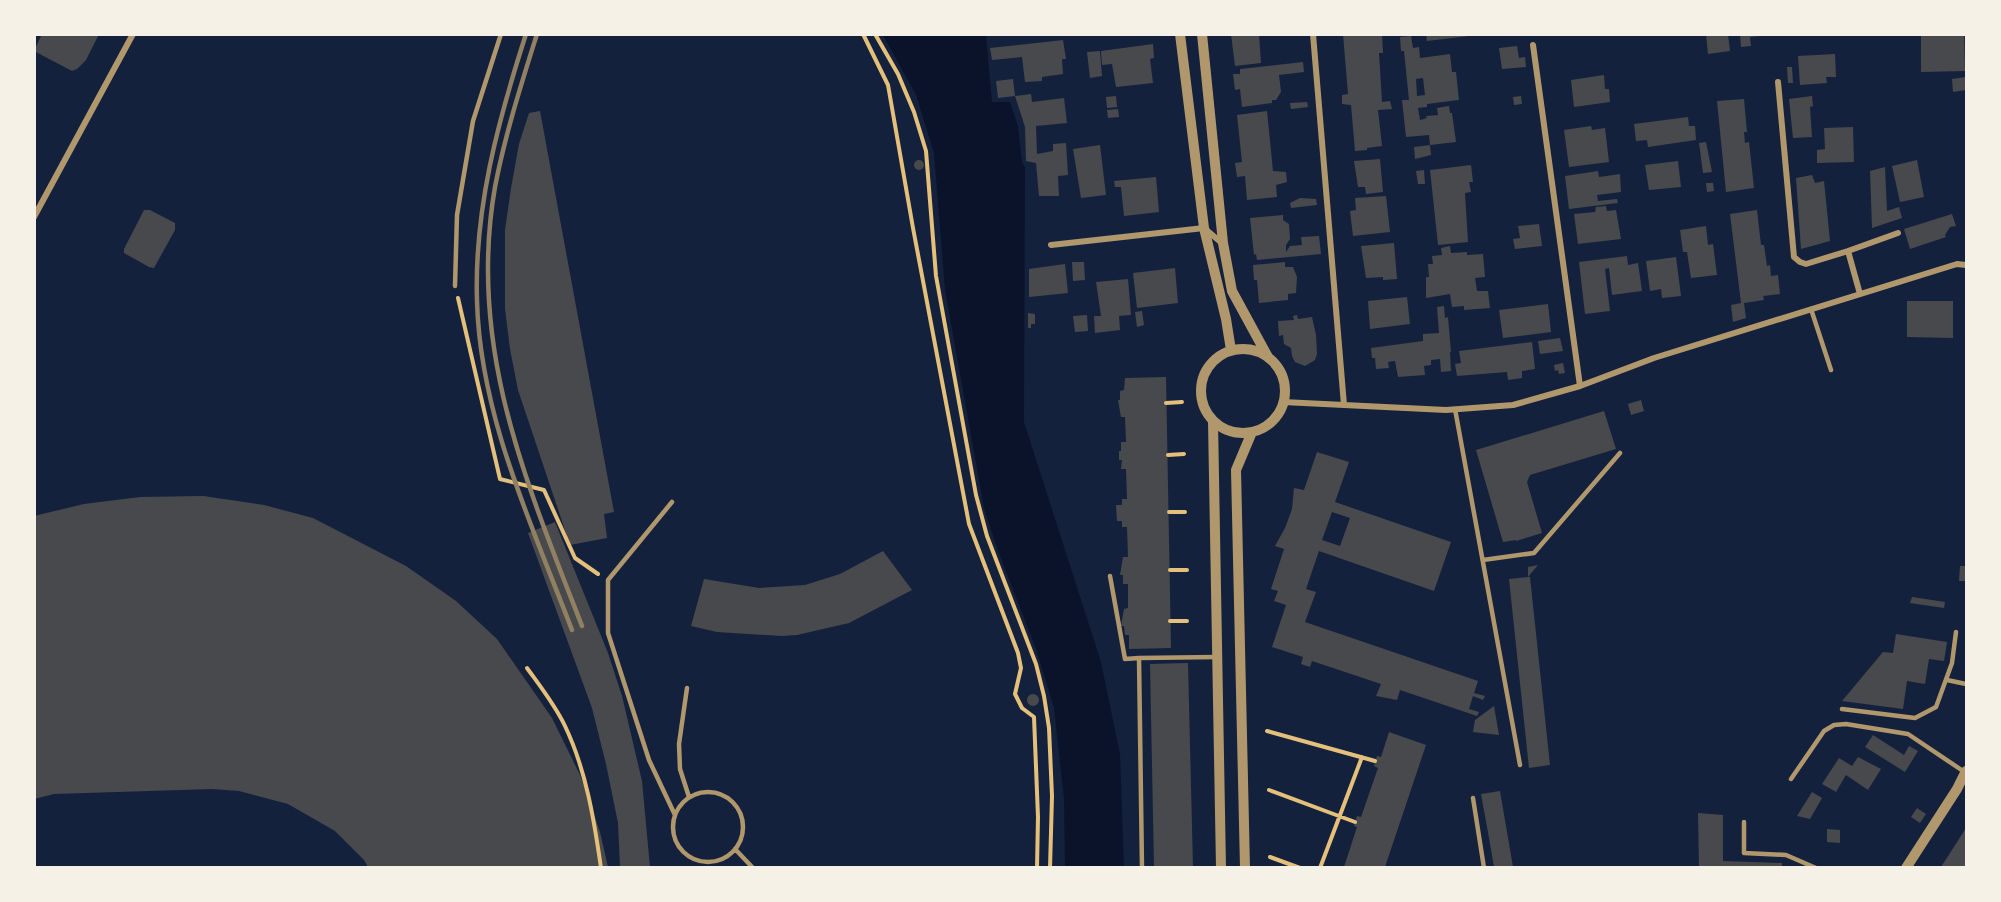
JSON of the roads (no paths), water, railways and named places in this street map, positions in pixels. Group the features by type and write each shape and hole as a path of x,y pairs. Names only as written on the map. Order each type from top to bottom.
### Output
{"street":[{"path":"34,217 134,34"},
{"path":"1180,34 1204,228 1231,350"},
{"path":"1202,34 1224,245 1232,291 1268,357 1277,366 1285,390 1283,402 1271,421 1263,428 1238,433 1224,429 1213,421 1201,400 1203,376 1209,366 1219,356 1231,350 1244,348 1268,357"},
{"path":"1313,34 1344,405"},
{"path":"1533,45 1580,386"},
{"path":"1779,82 1794,257 1806,264 1898,232"},
{"path":"1051,245 1204,228 1224,245"},
{"path":"1848,251 1860,294"},
{"path":"1283,402 1455,409 1513,405 1580,386 1654,358 1811,309 1957,264 1966,265"},
{"path":"1213,421 1221,867"},
{"path":"1245,867 1236,470 1252,432"},
{"path":"1906,867 1966,772"}],"lane":[{"path":"455,286 457,215 473,121 501,34"},
{"path":"1811,309 1831,370"},
{"path":"1455,409 1520,765"},
{"path":"1483,560 1534,553 1620,453"},
{"path":"672,502 608,580 608,633 649,760 675,815"},
{"path":"1110,576 1125,658 1217,657"},
{"path":"1842,709 1915,718 1936,707 1952,663 1956,632"},
{"path":"1139,658 1142,867"},
{"path":"1947,680 1966,684"},
{"path":"687,688 679,744 680,768 689,797"},
{"path":"1791,779 1824,731 1834,725 1846,724 1908,734 1966,772"},
{"path":"711,792 722,795 735,804 742,821 742,832 735,849 722,859 711,862 699,861 680,849 673,827 675,815 680,805 689,797 711,792"},
{"path":"1473,798 1484,867"},
{"path":"1744,822 1744,853 1786,855 1816,867"},
{"path":"735,849 753,867"}],"water":[{"path":"883,35 986,35 992,102 1010,102 1018,126 1022,162 1025,167 1024,422 1101,662 1120,754 1124,867 1065,867 1064,799 1054,708 1036,649 984,508 945,290 934,153 916,95"}],"railway":[{"path":"526,34 497,132 484,199 477,267 480,344 487,386 511,469 572,630"},
{"path":"537,34 508,129 495,187 488,246 489,302 495,358 522,466 582,626"}]}
